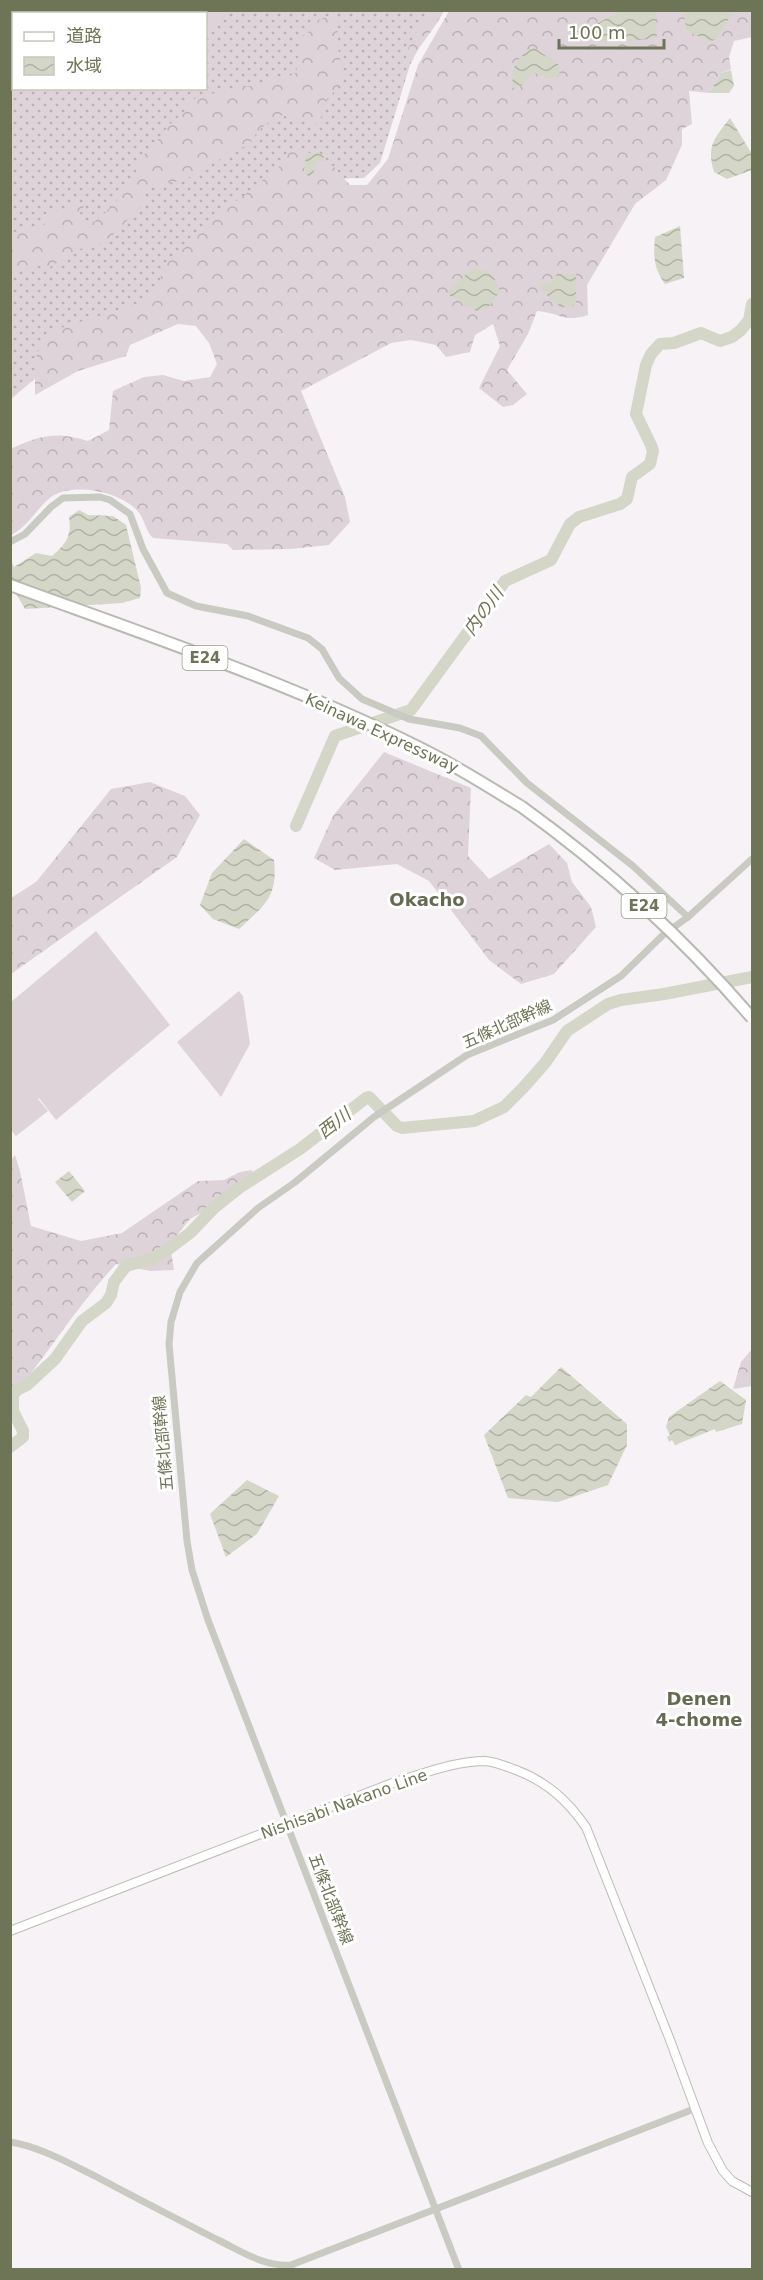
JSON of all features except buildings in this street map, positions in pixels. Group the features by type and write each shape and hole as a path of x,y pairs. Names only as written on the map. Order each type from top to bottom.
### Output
{"highway":[{"name":"Keinawa Expressway","path":"10,585 310,698 422,748 522,807 568,841 631,893 694,954 753,1018"}],"main road":[{"name":"Nishisabi Nakano Line","path":"10,1931 395,1782 454,1766 485,1761 501,1764 535,1777 555,1791 573,1808 586,1827 711,2151 732,2181 753,2192"}],"street":[{"path":"10,542 25,534 63,498 100,497 110,500 130,514 143,549 167,593 196,606 267,622 316,643 345,686 367,702 409,719 460,728 481,736 527,783 633,866 688,917"},
{"name":"五條北部幹線","path":"459,2270 208,1620 192,1570 183,1509 169,1344 171,1322 180,1292 196,1263 231,1231 374,1117 467,1055 553,1020 583,1003 621,976 663,935 688,917 753,859"},
{"path":"10,2142 73,2163 271,2265 291,2265 694,2109"}],"green space":[{"path":"181,10 231,10 207,33 207,12 179,12"},
{"path":"11,11 443,11 427,32 410,65 380,163 364,178 322,179 182,293 38,376 11,399"},
{"path":"427,11 444,11 412,58 408,59 406,53"},
{"path":"449,11 752,11 752,37 734,41 729,57 731,69 721,73 709,93 689,91 692,124 682,129 682,145 666,180 635,204 587,285 588,315 567,318 537,311 528,334 507,370 527,394 513,405 503,407 479,388 500,346 493,324 475,335 470,352 446,357 436,345 411,340 391,343 301,391 345,497 350,522 329,545 291,549 233,550 227,544 153,538 133,506 111,495 84,490 60,492 51,497 17,532 11,535 10,449 31,440 57,435 88,441 109,430 113,391 144,377 163,375 184,381 210,377 217,364 209,343 196,326 178,324 130,345 126,356 78,371 35,395 35,361 41,343 54,330 140,303 158,290 162,271 170,258 196,239 206,223 267,176 276,172 287,153 302,149 333,166 350,185 367,185 388,159 418,65"},
{"path":"334,15 341,79 335,92 328,97 322,116 312,128 309,122 280,115 258,132 250,146 231,149 198,174 179,181 155,185 146,191 141,206 106,242 80,249 50,267 38,266 23,269 11,275 11,237 17,230 42,227 49,221 39,217 52,211 63,212 69,205 84,206 76,221 94,222 134,181 139,158 152,148 169,125 188,109 187,103 206,93 220,94 238,86 256,86 270,79 288,77 297,72 296,62 301,50 297,39 309,32 317,20"},
{"path":"384,752 471,788 468,856 489,879 549,844 567,863 572,882 591,907 596,927 554,974 521,984 489,960 429,881 397,864 335,870 314,858 333,816"},
{"path":"150,782 185,796 200,815 177,857 11,974 11,898 36,882 111,789"},
{"path":"96,931 170,1025 56,1120 39,1098 48,1111 16,1136 10,1129 11,1002"},
{"path":"239,991 243,996 250,1044 221,1097 177,1042"},
{"path":"15,1155 31,1226 81,1241 122,1233 198,1181 224,1180 240,1172 252,1170 255,1179 238,1193 190,1219 170,1244 174,1270 150,1271 116,1264 88,1297 11,1399 10,1161"},
{"path":"752,1349 752,1386 733,1389 741,1362"}],"water":[{"path":"621,11 656,11 657,38 614,43 594,41 592,32 598,23"},
{"path":"734,11 716,39 710,42 686,30 684,12"},
{"path":"533,47 558,64 560,75 552,79 534,73 520,87 513,88 516,64"},
{"path":"731,70 734,86 729,93 709,93 721,73"},
{"path":"730,118 752,154 752,170 727,179 714,172 711,155 713,142"},
{"path":"319,152 324,157 323,161 317,161 313,175 308,176 303,167 307,155"},
{"path":"680,226 684,278 665,284 655,262 655,237"},
{"path":"472,269 488,271 500,291 488,308 477,311 450,296 449,290"},
{"path":"558,273 576,274 576,305 559,308 558,303 549,300 547,294 542,291 540,287 542,284 549,284"},
{"path":"79,510 88,515 113,516 126,525 141,588 140,598 122,603 25,609 11,585 10,559 14,567 36,553 52,556 61,548 69,535 69,517"},
{"path":"244,839 274,860 275,873 272,892 268,899 239,929 213,919 200,905 212,873"},
{"path":"69,1171 85,1191 72,1202 55,1182"},
{"path":"561,1367 627,1424 627,1445 608,1485 558,1502 508,1498 484,1435 526,1395 531,1397"},
{"path":"720,1381 746,1400 742,1424 716,1432 715,1429 675,1445 672,1440 669,1442 667,1437 670,1435 666,1427 669,1417"},
{"path":"247,1480 279,1496 257,1534 226,1557 210,1514"}],"waterway":[{"name":"内の川","path":"296,826 335,736 411,710 505,581 551,560 570,524 579,517 620,504 627,499 632,477 650,464 653,451 636,414 646,365 651,354 660,344 674,343 701,333 720,341 732,337 749,320 752,304"},
{"name":"西川","path":"10,1447 23,1437 23,1431 13,1411 13,1395 55,1359 82,1321 106,1303 111,1295 114,1282 126,1266 152,1259 170,1248 190,1233 214,1208 239,1188 300,1149 366,1098 369,1097 397,1126 402,1128 474,1121 504,1107 545,1063 567,1031 608,1004 752,977"}],"district":[{"name":"Okacho","path":"427,899"},
{"name":"Denen 4-chome","path":"699,1708"}]}
